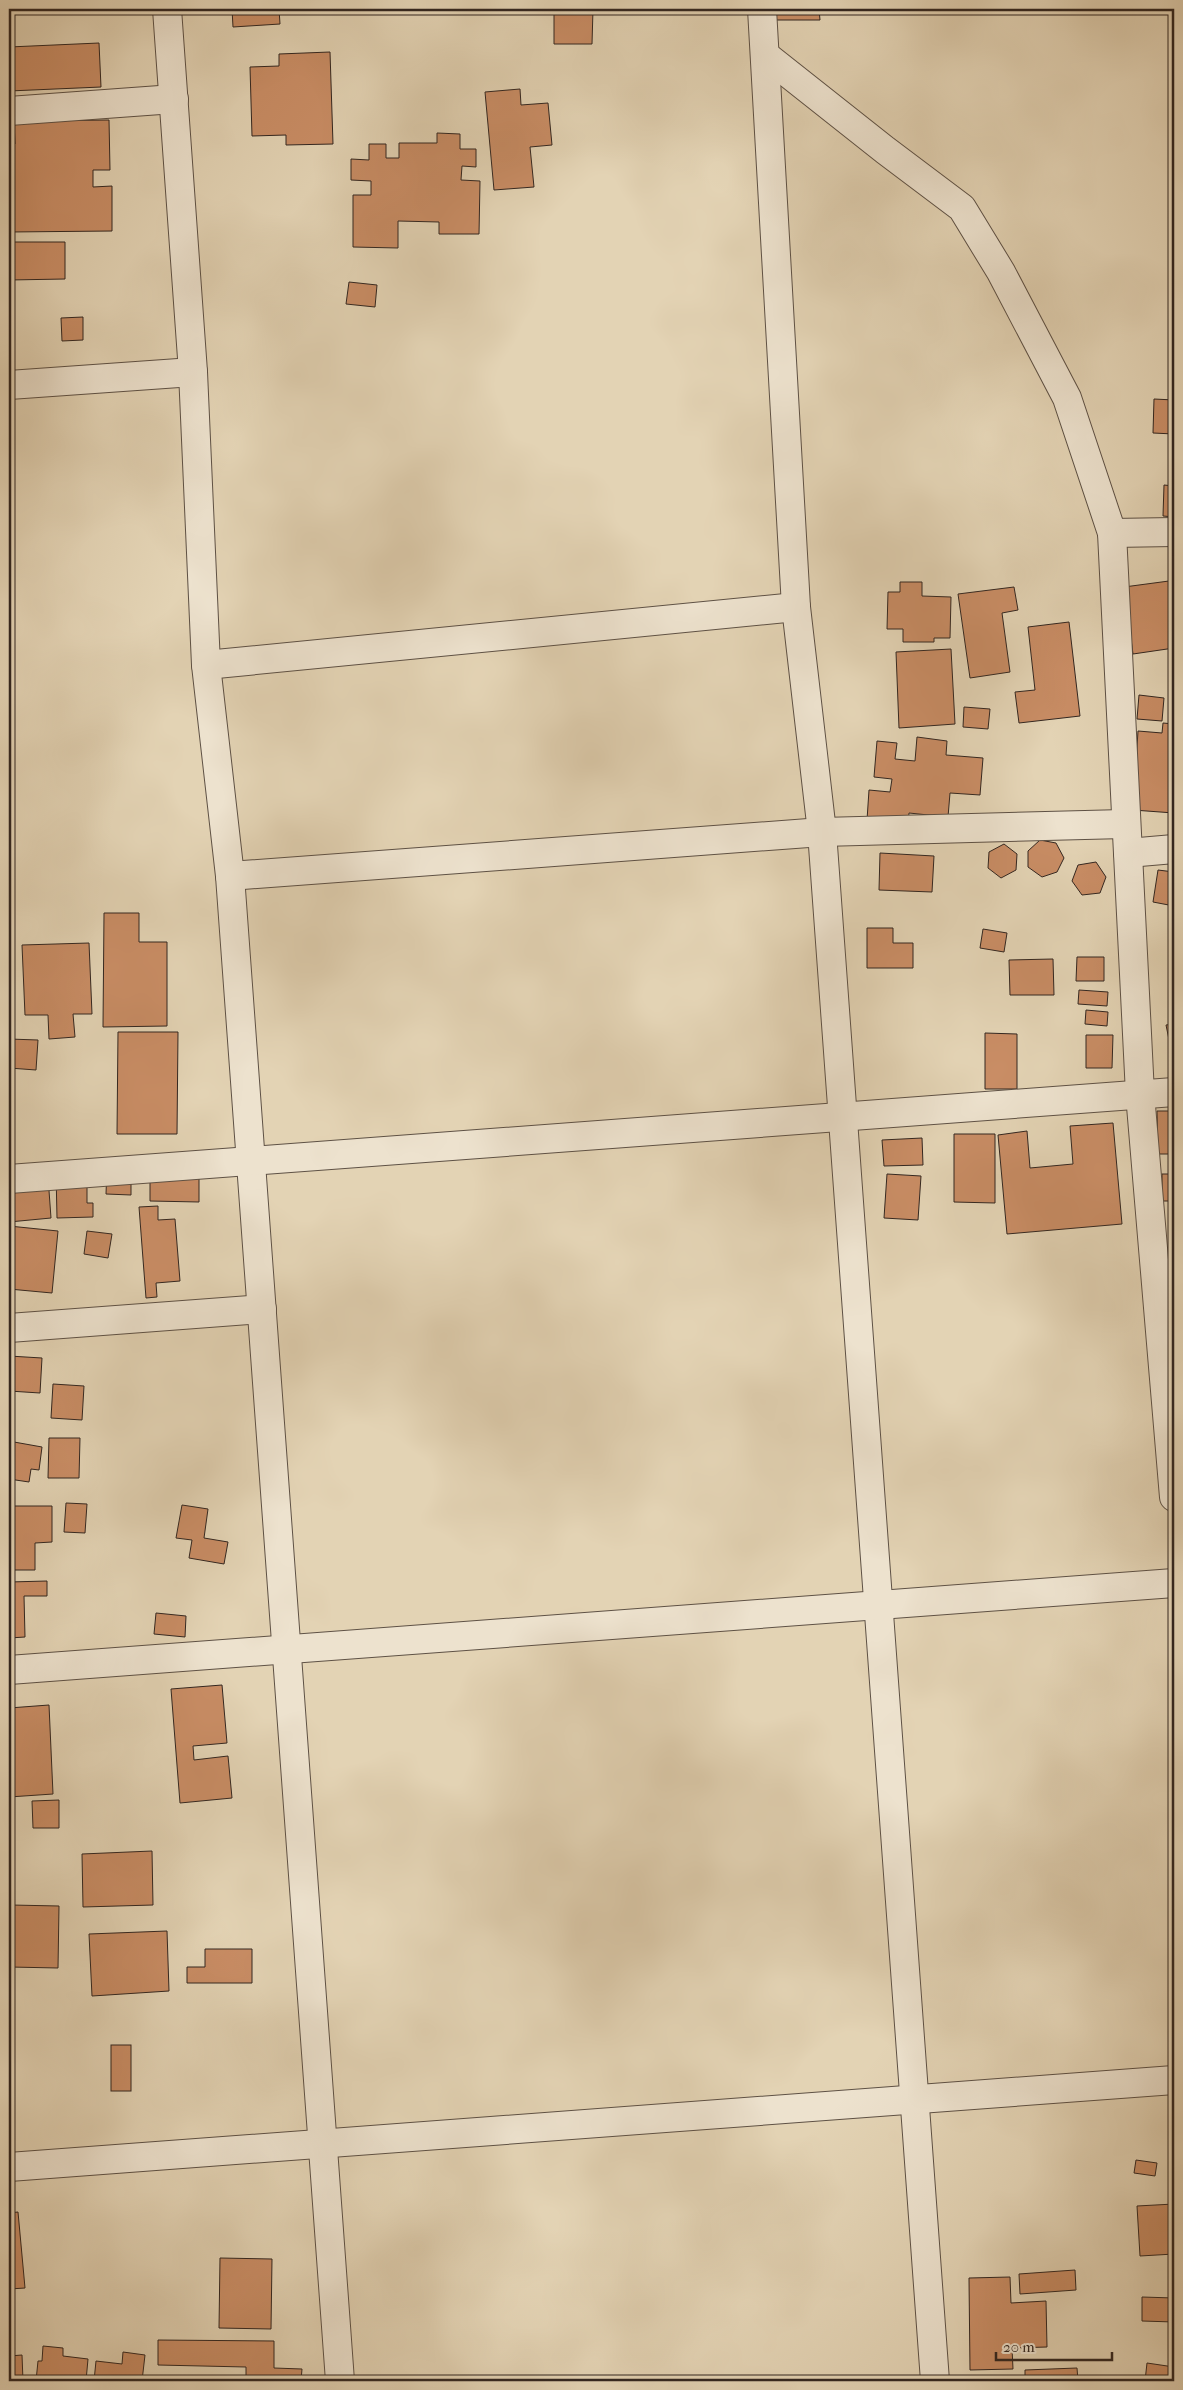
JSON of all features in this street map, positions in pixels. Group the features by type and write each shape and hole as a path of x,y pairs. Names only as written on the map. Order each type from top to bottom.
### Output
{"street":[{"path":"167,9 193,372 206,665 230,876 340,2381"},
{"path":"762,9 796,607 822,832 935,2381"},
{"path":"765,54 885,150 962,208 1001,272 1067,398 1112,533 1124,824 1128,853 1140,1094 1174,1497"},
{"path":"9,111 174,99"},
{"path":"9,386 193,372"},
{"path":"1112,533 1174,532"},
{"path":"206,665 796,607"},
{"path":"230,876 822,832 1124,824"},
{"path":"1128,853 1174,849"},
{"path":"9,1179 1174,1092"},
{"path":"9,1328 262,1309"},
{"path":"9,1670 1174,1583"},
{"path":"9,2167 1174,2080"}],"building":[{"path":"232,9 279,9 280,24 233,27"},
{"path":"554,9 593,9 592,44 554,44"},
{"path":"773,9 819,9 820,20 774,20"},
{"path":"99,43 101,87 9,91 9,47"},
{"path":"330,52 333,144 286,145 286,135 252,136 250,67 279,66 279,54"},
{"path":"520,89 521,105 548,103 552,145 530,147 534,187 494,190 485,92"},
{"path":"109,120 110,170 93,170 93,187 112,186 112,231 9,232 9,144 15,144 14,121"},
{"path":"437,133 460,134 460,149 476,149 476,167 462,166 461,180 480,181 479,234 439,234 439,222 398,221 398,248 353,247 353,195 371,195 371,181 351,180 351,159 369,160 369,144 386,144 386,158 399,158 399,143 437,143"},
{"path":"9,242 65,242 65,279 9,280"},
{"path":"349,282 377,285 375,307 346,304"},
{"path":"83,317 83,340 62,341 61,318"},
{"path":"1154,399 1174,400 1174,434 1153,433"},
{"path":"1164,485 1174,486 1174,517 1163,516"},
{"path":"1169,581 1174,620 1174,648 1133,654 1124,587"},
{"path":"900,582 922,582 922,596 951,597 950,638 934,638 934,642 903,642 903,629 887,629 888,592 900,592"},
{"path":"1014,587 1018,610 1002,613 1010,672 970,678 958,594"},
{"path":"1069,622 1080,716 1019,723 1015,692 1035,690 1028,627"},
{"path":"951,649 955,724 899,728 896,652"},
{"path":"1139,695 1164,698 1162,721 1137,719"},
{"path":"964,707 990,709 988,729 963,727"},
{"path":"1163,723 1174,724 1174,813 1133,810 1138,731 1162,733"},
{"path":"917,737 947,741 946,755 983,758 980,795 950,793 948,817 909,813 908,824 867,820 869,790 890,792 892,779 874,777 877,741 897,743 895,759 915,761"},
{"path":"1040,840 1056,843 1064,858 1057,872 1042,877 1028,867 1028,851"},
{"path":"1004,844 1017,854 1016,870 1001,878 988,868 989,852"},
{"path":"880,853 934,856 932,892 879,890"},
{"path":"1096,862 1106,877 1100,893 1082,895 1072,881 1078,865"},
{"path":"1158,870 1174,872 1174,906 1153,902"},
{"path":"104,913 139,913 139,942 167,942 167,1026 103,1027"},
{"path":"867,928 893,928 893,943 913,943 913,968 867,968"},
{"path":"983,929 1007,933 1004,952 980,948"},
{"path":"89,943 92,1014 73,1014 75,1037 49,1039 48,1015 25,1015 22,945"},
{"path":"1077,957 1104,957 1104,981 1076,981"},
{"path":"1053,959 1054,995 1010,995 1009,960"},
{"path":"1079,990 1108,992 1107,1006 1078,1004"},
{"path":"1086,1010 1108,1012 1107,1026 1085,1024"},
{"path":"1174,1024 1174,1064 1166,1025"},
{"path":"118,1032 178,1032 177,1134 117,1134"},
{"path":"985,1033 1017,1034 1017,1089 985,1089"},
{"path":"1086,1035 1113,1035 1112,1068 1086,1068"},
{"path":"9,1039 38,1040 36,1070 9,1068"},
{"path":"1157,1111 1174,1111 1174,1154 1158,1154"},
{"path":"1113,1123 1122,1224 1007,1234 998,1135 1027,1131 1030,1168 1073,1164 1070,1126"},
{"path":"954,1134 995,1134 995,1203 954,1202"},
{"path":"922,1138 923,1165 884,1166 882,1140"},
{"path":"107,1167 131,1167 131,1195 106,1194"},
{"path":"150,1169 199,1169 199,1202 150,1201"},
{"path":"56,1172 87,1184 87,1203 93,1203 93,1217 57,1218"},
{"path":"887,1174 921,1176 918,1220 884,1218"},
{"path":"1162,1174 1174,1174 1174,1201 1162,1201"},
{"path":"48,1177 51,1218 9,1222 9,1180"},
{"path":"158,1206 158,1220 175,1219 180,1281 156,1283 157,1297 146,1298 139,1207"},
{"path":"9,1226 58,1231 52,1293 9,1289"},
{"path":"87,1231 112,1234 108,1258 84,1254"},
{"path":"9,1356 42,1358 40,1393 9,1391"},
{"path":"53,1384 84,1386 82,1420 51,1418"},
{"path":"49,1438 80,1438 79,1478 48,1478"},
{"path":"14,1442 42,1447 39,1470 31,1469 29,1482 9,1479 9,1449 13,1450"},
{"path":"66,1503 87,1504 85,1533 64,1532"},
{"path":"182,1505 208,1509 204,1538 228,1542 224,1564 189,1558 192,1540 176,1538"},
{"path":"9,1506 52,1506 52,1542 35,1543 35,1570 9,1570"},
{"path":"47,1581 47,1596 24,1596 25,1637 9,1638 9,1582"},
{"path":"156,1613 186,1616 185,1637 154,1634"},
{"path":"222,1685 227,1743 193,1746 194,1760 228,1756 232,1798 180,1803 171,1689"},
{"path":"49,1705 53,1794 9,1797 9,1708"},
{"path":"59,1800 59,1828 33,1828 32,1801"},
{"path":"152,1851 153,1905 83,1907 82,1854"},
{"path":"11,1905 59,1906 58,1968 10,1967"},
{"path":"167,1931 169,1991 92,1996 89,1934"},
{"path":"205,1949 252,1949 252,1983 187,1983 187,1967 205,1967"},
{"path":"111,2045 131,2045 131,2091 111,2091"},
{"path":"1136,2160 1157,2163 1155,2176 1134,2173"},
{"path":"1174,2204 1174,2254 1140,2256 1137,2206"},
{"path":"18,2212 25,2288 9,2289 9,2213"},
{"path":"220,2258 272,2259 271,2329 219,2328"},
{"path":"1075,2270 1076,2290 1020,2294 1019,2274"},
{"path":"1010,2277 1011,2303 1046,2301 1047,2347 1012,2348 1013,2369 970,2370 969,2278"},
{"path":"1142,2297 1174,2298 1174,2322 1142,2321"},
{"path":"158,2340 274,2341 274,2368 302,2369 301,2381 246,2381 246,2367 158,2365"},
{"path":"43,2346 63,2348 63,2356 88,2359 86,2381 36,2381 38,2361 42,2361"},
{"path":"123,2352 145,2355 142,2381 94,2381 96,2361 122,2364"},
{"path":"22,2355 23,2381 9,2381 9,2356"},
{"path":"1147,2363 1174,2367 1174,2381 1145,2381"},
{"path":"1077,2368 1078,2381 1025,2381 1025,2370"},
{"path":"212,2376 212,2381 160,2381 160,2378"}]}
